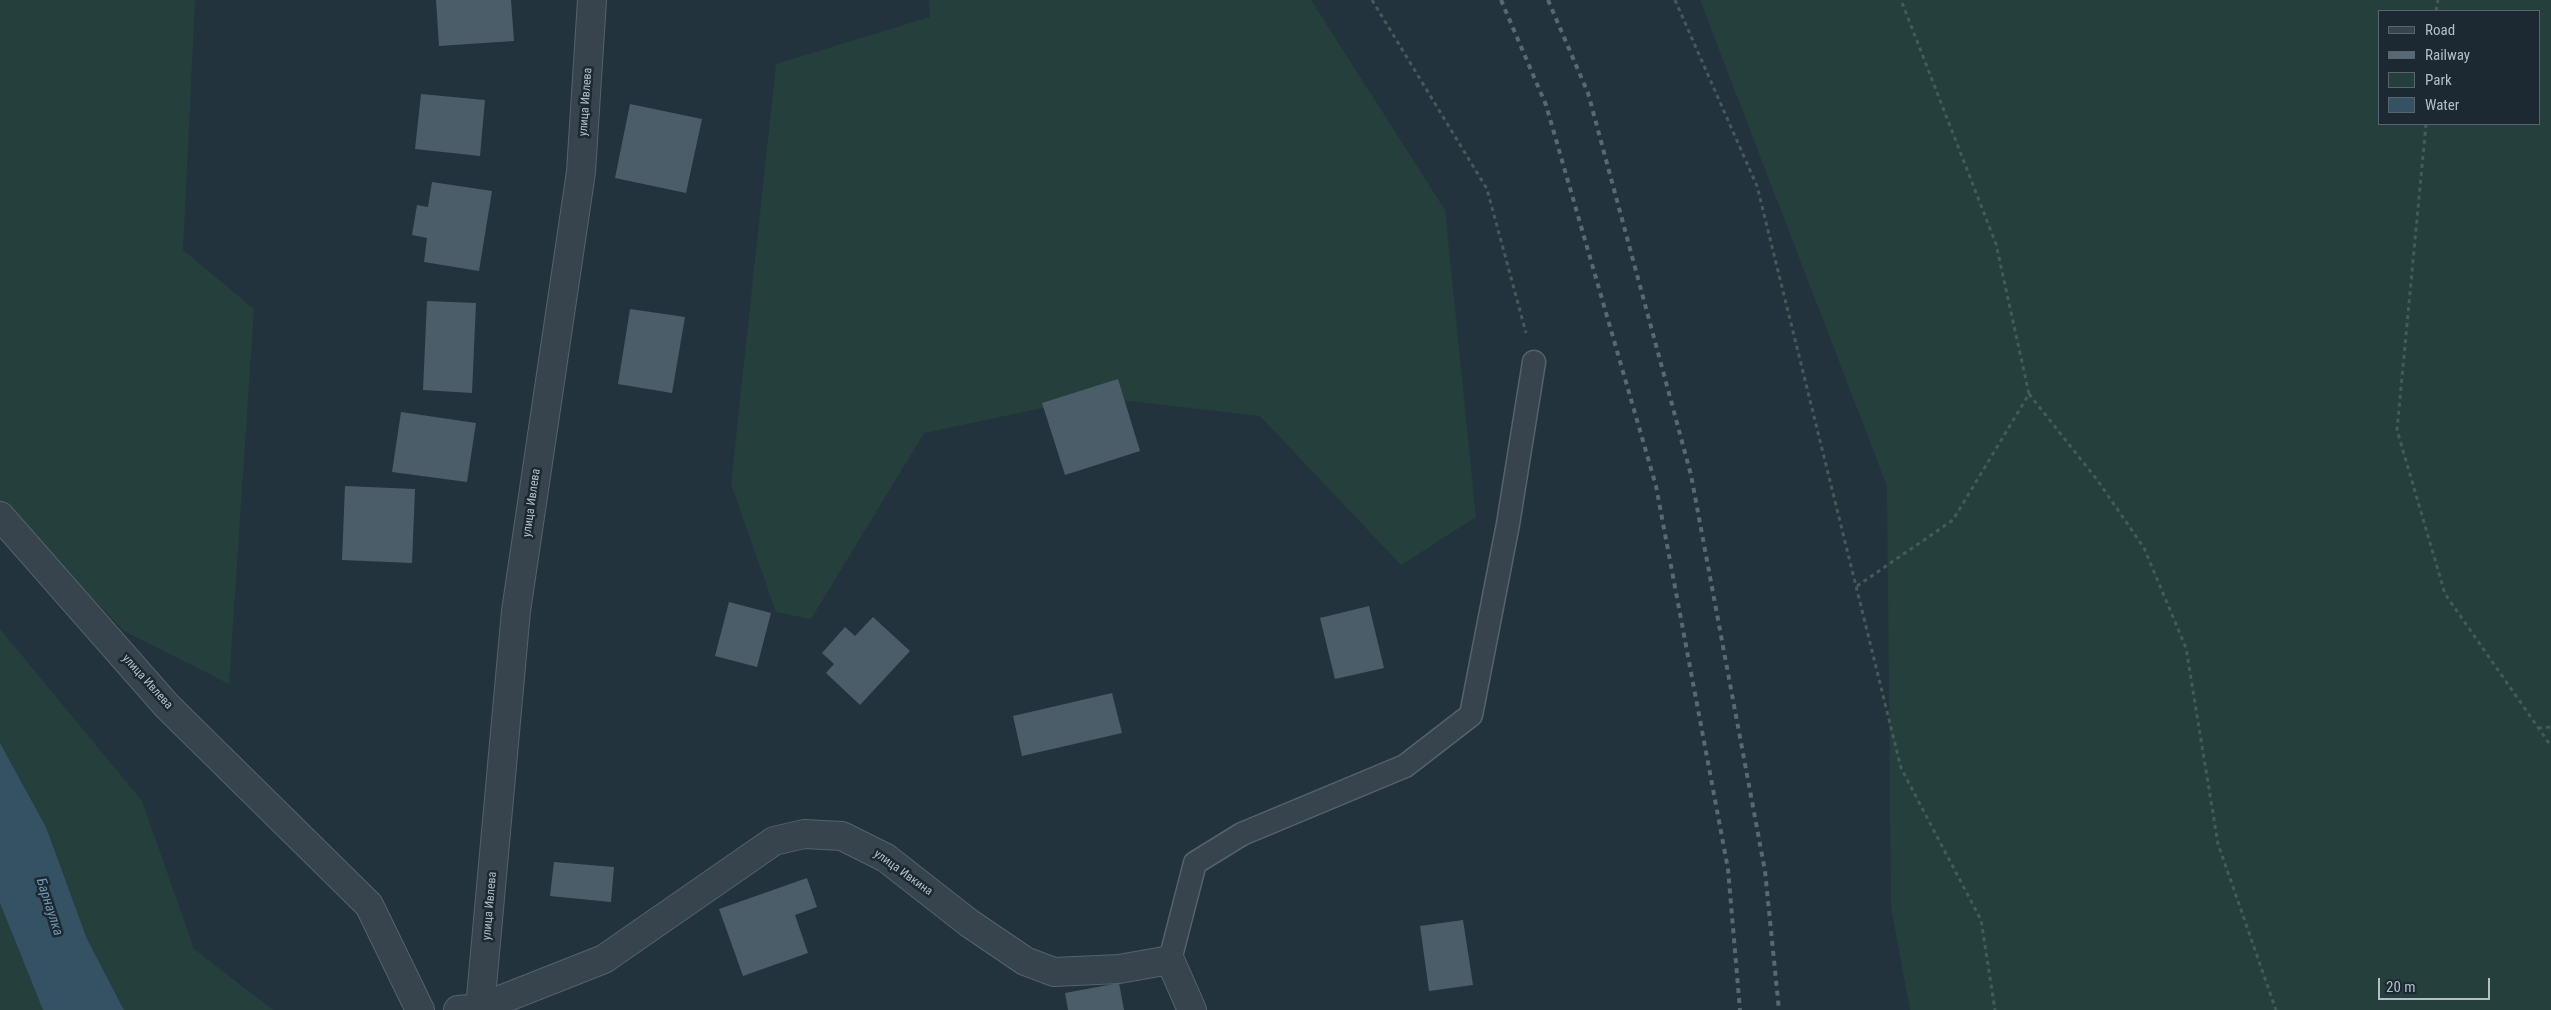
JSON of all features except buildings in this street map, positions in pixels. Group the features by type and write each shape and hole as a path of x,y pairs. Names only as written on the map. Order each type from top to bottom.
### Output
{"street":[{"name":"улица Ивлева","path":"469,1009 516,611 581,172 592,0"},
{"name":"улица Ивлева","path":"0,516 167,706 369,905 420,1010"},
{"name":"улица Ивкина","path":"469,1009 604,959 774,841 804,834 842,836 886,858 969,923 1025,961 1054,972 1119,969 1170,960"},
{"path":"1170,960 1192,1010"}],"lane":[{"path":"1170,960 1195,863 1242,834 1405,766 1471,715 1508,524 1534,362"}],"path":[{"path":"1372,0 1487,189 1534,362"},
{"path":"1676,0 1757,186 1901,768 1981,920 1995,1010"},
{"path":"1901,0 1996,244 2029,394 2098,481 2144,548 2186,648 2218,844 2276,1010"},
{"path":"2426,125 2397,430 2445,594 2551,746"},
{"path":"1857,586 1952,520 2029,394"},
{"path":"2538,728 2551,727"}],"green space":[{"path":"0,0 195,0 183,250 254,309 229,684 124,631 0,502"},
{"path":"929,0 1311,0 1445,210 1476,517 1401,565 1260,416 1095,397 924,433 811,619 776,612 731,484 776,64 930,17"},
{"path":"1700,0 2551,0 2551,1010 1910,1010 1891,907 1887,486"},
{"path":"0,629 142,801 194,949 273,1010 124,1010 87,939 46,827 0,743"},
{"path":"0,903 43,1010 0,1010"}],"water":[{"name":"Барнаулка","path":"0,743 46,827 87,939 124,1010 43,1010 0,903"}],"railway":[{"path":"1501,0 1546,105 1656,486 1728,869 1740,1010"},
{"path":"1548,0 1588,93 1691,475 1765,871 1779,1010"}]}
